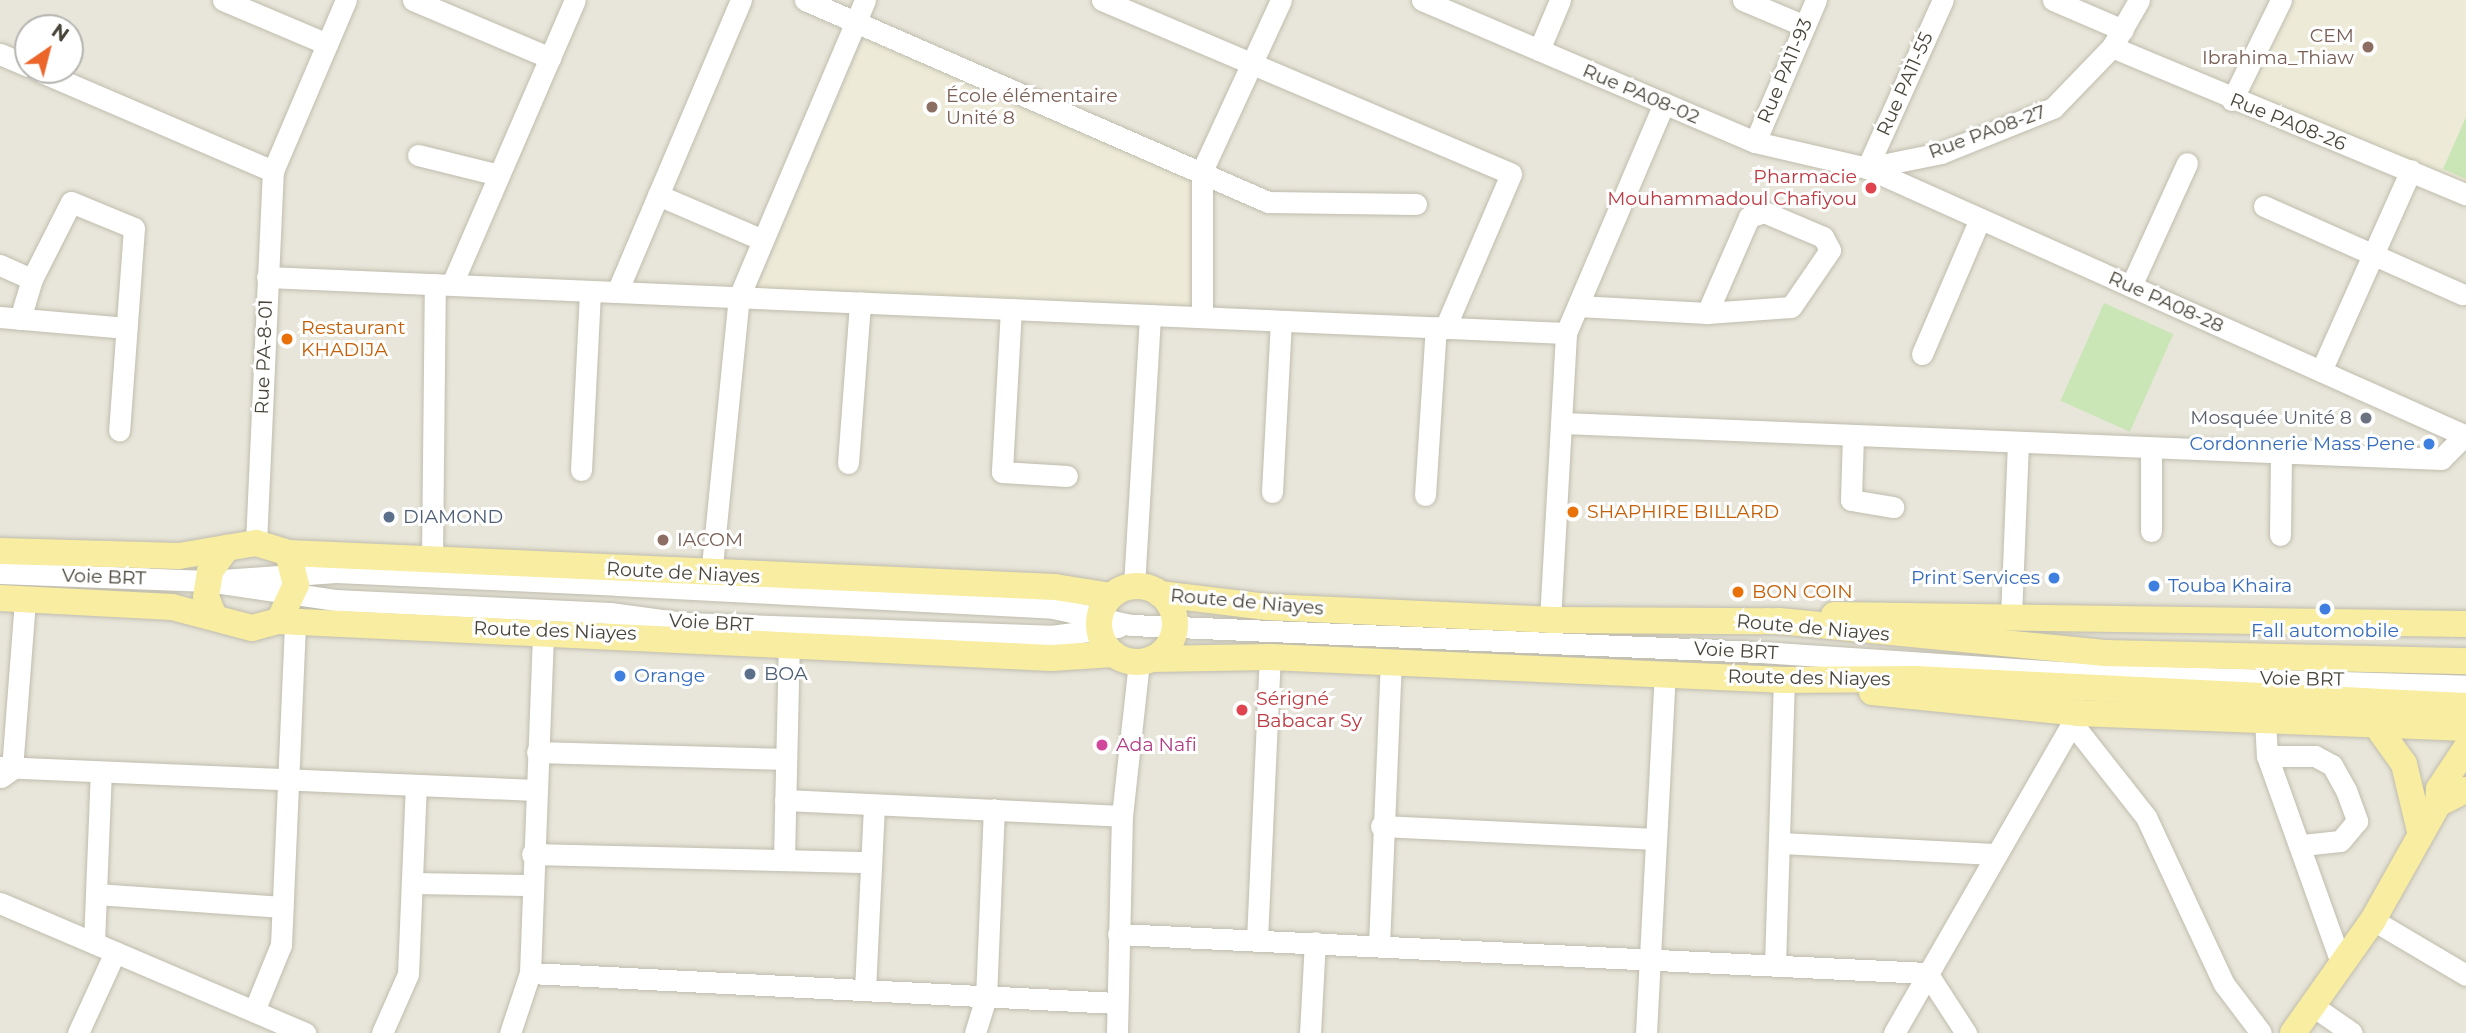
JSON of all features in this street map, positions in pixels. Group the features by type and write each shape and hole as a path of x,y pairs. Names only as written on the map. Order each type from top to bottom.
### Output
{"main road":[{"path":"0,551 179,556 256,543"},
{"name":"Route de Niayes","path":"256,543 292,574 432,557 711,576 1055,587 1111,608 1160,594 1267,607 1550,620 1779,621 2405,680 2466,661"},
{"path":"213,614 208,581 227,548"},
{"path":"287,623 292,574"},
{"name":"Route de Niayes","path":"1146,661 1176,627 1160,594"},
{"name":"Route des Niayes","path":"12,599 213,614 252,628 287,623 789,641 1051,658 1114,654"},
{"path":"1111,608 1114,654 1146,661"},
{"path":"1779,621 1846,614 2466,624"},
{"name":"Route des Niayes","path":"1146,661 1270,657 1391,660 1789,680 1915,678 2104,693 2405,680 2466,706"},
{"path":"1789,680 2075,718 2265,719 2466,728"},
{"path":"2376,725 2404,764 2420,831"},
{"path":"2438,804 2439,789 2466,748"},
{"path":"2293,1033 2373,920 2420,831 2438,804 2466,790"}],"street":[{"path":"223,0 327,44"},
{"name":"Rue PA-8-01","path":"256,543 273,171 346,0"},
{"path":"413,0 550,58"},
{"path":"432,557 444,284 499,176 575,0"},
{"path":"617,292 741,0"},
{"path":"805,0 1268,202 1416,204"},
{"path":"711,576 738,297 865,0"},
{"path":"1102,0 1511,174 1441,328 1425,495"},
{"path":"1202,317 1202,172 1281,0"},
{"path":"1539,50 1560,0"},
{"path":"1743,0 1805,26"},
{"name":"Rue PA11-93","path":"1755,142 1816,0"},
{"name":"Rue PA11-55","path":"1867,168 1943,0"},
{"name":"Rue PA08-26","path":"2053,0 2232,100 2466,194"},
{"name":"Rue PA08-27","path":"1867,168 1941,153 2031,120 2069,95 2117,38 2139,0"},
{"path":"2232,100 2281,0"},
{"name":"Rue PA08-02","path":"1429,1 1755,142 1867,168"},
{"path":"70,84 273,171"},
{"path":"1550,620 1566,333 1664,103"},
{"path":"418,155 499,176"},
{"path":"2131,286 2187,163"},
{"name":"Rue PA08-28","path":"1867,168 2465,436"},
{"path":"2321,371 2411,170"},
{"path":"658,195 763,240"},
{"path":"119,430 136,234 130,225 71,202 10,318 127,328"},
{"path":"2264,206 2462,294"},
{"path":"1578,306 1707,313 1799,303 1830,250 1823,237 1764,212 1749,217 1707,313"},
{"path":"1922,354 1980,219"},
{"path":"0,265 32,279"},
{"path":"267,277 1566,333"},
{"path":"581,470 590,290"},
{"path":"848,463 860,302"},
{"path":"1011,309 1002,472 1066,476"},
{"path":"1111,608 1150,315"},
{"path":"1272,492 1281,321"},
{"path":"1563,423 2018,444 2441,459 2465,436"},
{"path":"1853,435 1851,500 1893,507"},
{"path":"2011,617 2018,444"},
{"path":"2151,449 2151,531"},
{"path":"2280,535 2281,453"},
{"name":"Voie BRT","path":"0,573 208,581 292,574 1053,608 1111,608 1131,625 1760,652 2105,675 2405,680 2466,686"},
{"name":"Voie BRT","path":"292,574 685,623 1051,636 1111,608"},
{"path":"12,599 4,771 101,772 536,790"},
{"path":"254,1011 281,945 288,780 287,623"},
{"path":"510,1033 530,973 529,885 543,631"},
{"path":"784,859 789,641"},
{"path":"1257,940 1270,657"},
{"path":"1379,945 1381,826 1391,660"},
{"path":"1117,1033 1122,816 1146,661"},
{"path":"1646,1033 1665,674"},
{"path":"1775,965 1789,680"},
{"path":"1894,1033 1993,854 2075,718 2146,817 2224,984 2261,1033"},
{"path":"2265,719 2267,756 2302,845 2342,965"},
{"path":"537,752 786,759"},
{"path":"2267,756 2315,756 2332,765 2346,790 2357,821 2340,841 2302,845"},
{"path":"94,943 101,772"},
{"path":"382,1033 408,974 416,785"},
{"path":"785,800 1122,816"},
{"path":"865,990 874,805"},
{"path":"975,1033 986,998 994,809"},
{"path":"1381,826 1656,839"},
{"path":"1783,843 1993,854"},
{"path":"532,853 872,862"},
{"path":"412,883 529,885"},
{"path":"96,894 283,907"},
{"path":"0,903 305,1033"},
{"path":"2373,920 2466,975"},
{"path":"1118,934 1649,956 1927,973"},
{"path":"1310,1033 1315,942"},
{"path":"78,1033 114,952"},
{"path":"530,973 1116,1003"},
{"path":"1927,973 1966,1033"},
{"path":"2313,1006 2352,1033"}],"shaded area":[{"path":"0,0 2466,0 2466,1033 0,1033"},
{"name":"CEM Ibrahima_Thiaw","path":"2293,0 2466,0 2466,187 2247,95"},
{"name":"École élémentaire Unité 8","path":"866,35 1193,180 1195,305 757,290"}],"green space":[{"path":"2466,117 2466,179 2443,169"},
{"path":"2104,303 2173,334 2130,432 2060,401"}],"place":[{"name":"CEM Ibrahima_Thiaw","path":"2368,47"},
{"name":"École élémentaire Unité 8","path":"932,107"},
{"name":"Pharmacie Mouhammadoul Chafiyou","path":"1871,188"},
{"name":"Restaurant KHADIJA","path":"287,339"},
{"name":"Mosquée Unité 8","path":"2366,418"},
{"name":"Cordonnerie Mass Pene","path":"2429,444"},
{"name":"SHAPHIRE BILLARD","path":"1573,512"},
{"name":"DIAMOND","path":"389,517"},
{"name":"IACOM","path":"663,540"},
{"name":"Print Services","path":"2054,578"},
{"name":"Touba Khaira","path":"2154,586"},
{"name":"BON COIN","path":"1738,592"},
{"name":"Fall automobile","path":"2325,609"},
{"name":"BOA","path":"750,674"},
{"name":"Orange","path":"620,676"},
{"name":"Sérigné Babacar Sy","path":"1242,710"},
{"name":"Ada Nafi","path":"1102,745"}]}
